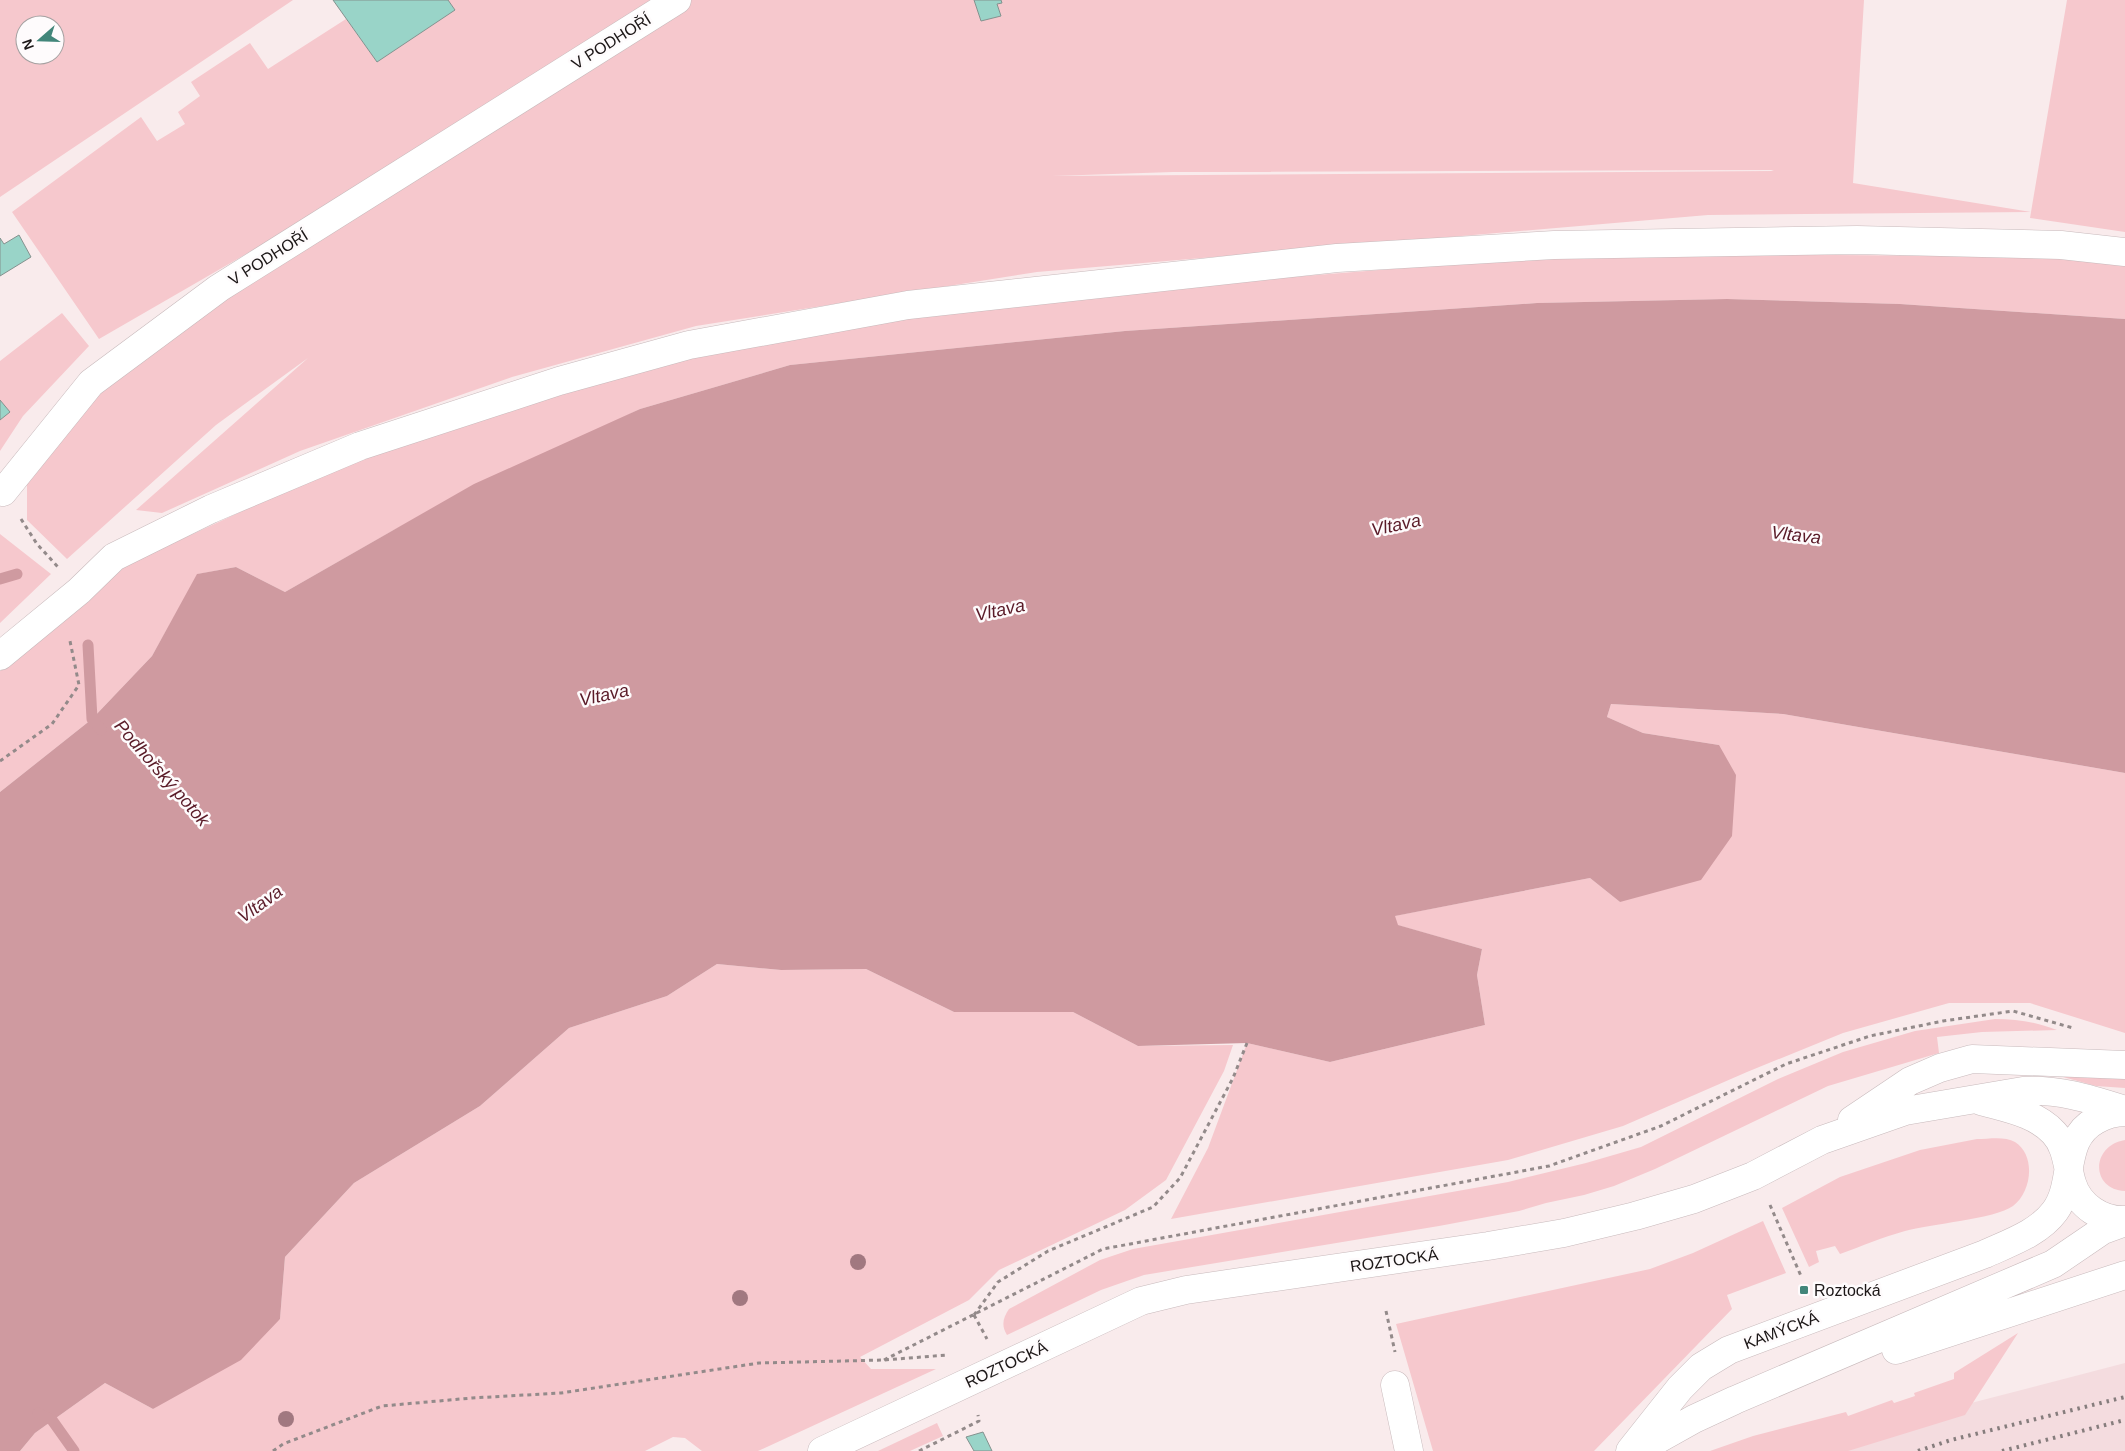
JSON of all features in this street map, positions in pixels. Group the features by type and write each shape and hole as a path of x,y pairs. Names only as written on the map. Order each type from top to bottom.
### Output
{"main road":[{"name":"V PODHOŘÍ","path":"4,492 91,383 219,288 677,0"},
{"path":"0,656 71,598 114,557 211,509 360,446 559,381 689,345 908,306 1337,258 1554,245 1857,240 2061,245 2125,252"},
{"path":"1822,1140 1910,1081 1940,1068 1972,1060 2125,1065"},
{"name":"ROZTOCKÁ","path":"822,1451 1141,1301 1186,1290 1507,1243 1635,1216 1694,1199 1753,1176 1822,1140 1905,1111 2023,1091 2057,1091 2080,1095 2125,1111"},
{"name":"ROZTOCKÁ","path":"1977,1099 2026,1115 2041,1123 2054,1133 2069,1166"},
{"name":"KAMÝCKÁ","path":"1630,1451 1680,1388 1701,1367 1729,1350 1985,1254 2022,1238 2038,1228 2053,1214 2064,1195 2074,1143 2087,1126 2101,1117 2125,1111"},
{"name":"KAMÝCKÁ","path":"2069,1166 2075,1191 2087,1206 2104,1217 2125,1221"},
{"name":"KAMÝCKÁ","path":"1637,1451 1694,1419 1776,1382 2053,1264 2102,1230 2125,1221"},
{"path":"1776,1382 1892,1351 2125,1275"},
{"path":"1394,1385 1409,1451"}],"path":[{"path":"0,761 52,724 79,685 71,598 4,492"},
{"path":"884,1360 1103,1249 1549,1166 1661,1126 1786,1064 1870,1036 1944,1021 2013,1011 2076,1030"},
{"path":"974,1315 998,1282 1048,1251 1154,1207 1180,1178 1233,1078 1247,1044"},
{"path":"1770,1204 1802,1276"},
{"path":"1386,1311 1395,1350"},
{"path":"273,1451 283,1444 382,1406 560,1393 759,1363 884,1360 946,1354"},
{"path":"919,1451 979,1421 976,1410"}],"shaded area":[{"path":"0,0 293,0 0,197"},
{"path":"448,0 658,0 350,194 99,339 12,212 141,117 157,141 185,124 178,112 200,96 191,82 250,43 268,69 346,19 377,62 455,10"},
{"path":"690,0 974,0 981,21 1001,16 997,4 1002,3 1001,0 1864,0 1853,183 2031,212 1708,215 1037,272 696,326 512,377 300,451 162,513 136,510 308,358 216,425 67,559 27,520 27,484 70,419 113,374 249,283","holes":["1774,171 1052,176 1173,172"]},
{"path":"2067,0 2125,0 2125,232 2030,218"},
{"path":"1592,253 2054,257 2125,264 2125,319 1900,304 1727,299 1537,303 1125,331 790,365 640,409 392,531 285,592 236,567 198,574 152,656 92,719 0,792 0,671 124,566 363,455 691,352 911,313 1117,291"},
{"path":"62,313 89,346 23,416 0,451 0,420 9,412 0,400 0,361"},
{"path":"0,534 51,574 0,623"},
{"path":"1611,704 1783,714 2125,773 2125,1033 2030,1003 1949,1003 1843,1033 1623,1126 1508,1160 1171,1219 1208,1148 1247,1043 1330,1062 1485,1025 1477,975 1482,949 1397,925 1394,916 1590,878 1620,902 1719,745 1643,733 1607,717"},
{"path":"717,964 781,970 866,969 954,1012 1073,1012 1138,1046 1233,1045 1224,1071 1166,1180 1125,1210 999,1270 969,1300 860,1357 871,1369 936,1369 758,1451 702,1451 685,1438 673,1437 645,1451 20,1451 35,1433 105,1383 153,1409 280,1319 285,1257 354,1183 480,1106 569,1028 667,996"},
{"path":"1995,1019 2027,1022 2057,1030 1982,1032 1937,1037 1939,1053 1828,1086 1655,1169 1614,1186 1584,1195 1519,1211 1439,1226 1144,1275 1101,1290 1007,1335 1003,1325 1009,1309 1100,1260 1133,1249 1508,1182 1586,1163 1641,1147 1778,1079 1843,1052 1915,1031"},
{"path":"2064,1073 2125,1078 2125,1088 2096,1086 2063,1077"},
{"path":"2002,1138 2015,1142 2022,1148 2029,1164 2028,1183 2019,1200 2013,1206 2004,1211 1978,1218 1905,1231 1840,1254 1835,1246 1816,1251 1819,1262 1809,1267 1782,1208 1840,1177 1920,1150 1977,1139"},
{"path":"2125,1140 2125,1191 2114,1189 2106,1183 2101,1176 2099,1167 2105,1150"},
{"path":"1763,1221 1786,1273 1727,1295 1732,1309 1594,1451 1433,1451 1396,1324 1650,1269 1693,1253"},
{"path":"2018,1333 1965,1415 1848,1451 1710,1451 1753,1436 1846,1412 1848,1416 1892,1400 1894,1403 1915,1396 1914,1393 1954,1379 1954,1373"},
{"path":"2125,1363 2125,1451 1812,1451 1944,1410"},
{"path":"937,1423 943,1436 910,1451 878,1451"}],"water":[{"name":"Vltava","path":"1727,299 1900,304 2125,319 2125,773 1783,714 1611,704 1607,717 1643,733 1719,745 1736,775 1732,836 1701,880 1620,902 1590,878 1395,916 1398,925 1482,949 1477,975 1485,1025 1330,1062 1247,1043 1138,1046 1073,1012 954,1012 866,969 781,970 717,964 667,996 569,1028 480,1106 354,1183 285,1257 280,1319 241,1360 153,1409 105,1383 35,1433 20,1451 0,1451 0,792 92,719 152,656 197,574 236,567 285,592 474,484 640,409 790,365 1125,331 1537,303"}],"building":[{"path":"333,0 448,0 455,10 377,62"},
{"path":"974,0 1001,0 1002,3 997,4 1001,16 981,21"},
{"path":"19,235 31,257 0,276 0,238 4,244"},
{"path":"0,400 10,412 0,420"},
{"path":"983,1432 992,1451 974,1451 966,1437"}],"waterway":[{"name":"Podhořský potok","path":"0,579 17,574"},
{"name":"Podhořský potok","path":"88,645 92,719 101,730"},
{"path":"38,1413 52,1420 74,1451"}],"railway":[{"path":"1918,1451 1951,1440 2125,1397"},
{"path":"2002,1451 2125,1420"}],"place":[{"name":"Roztocká","path":"1804,1290"}]}
